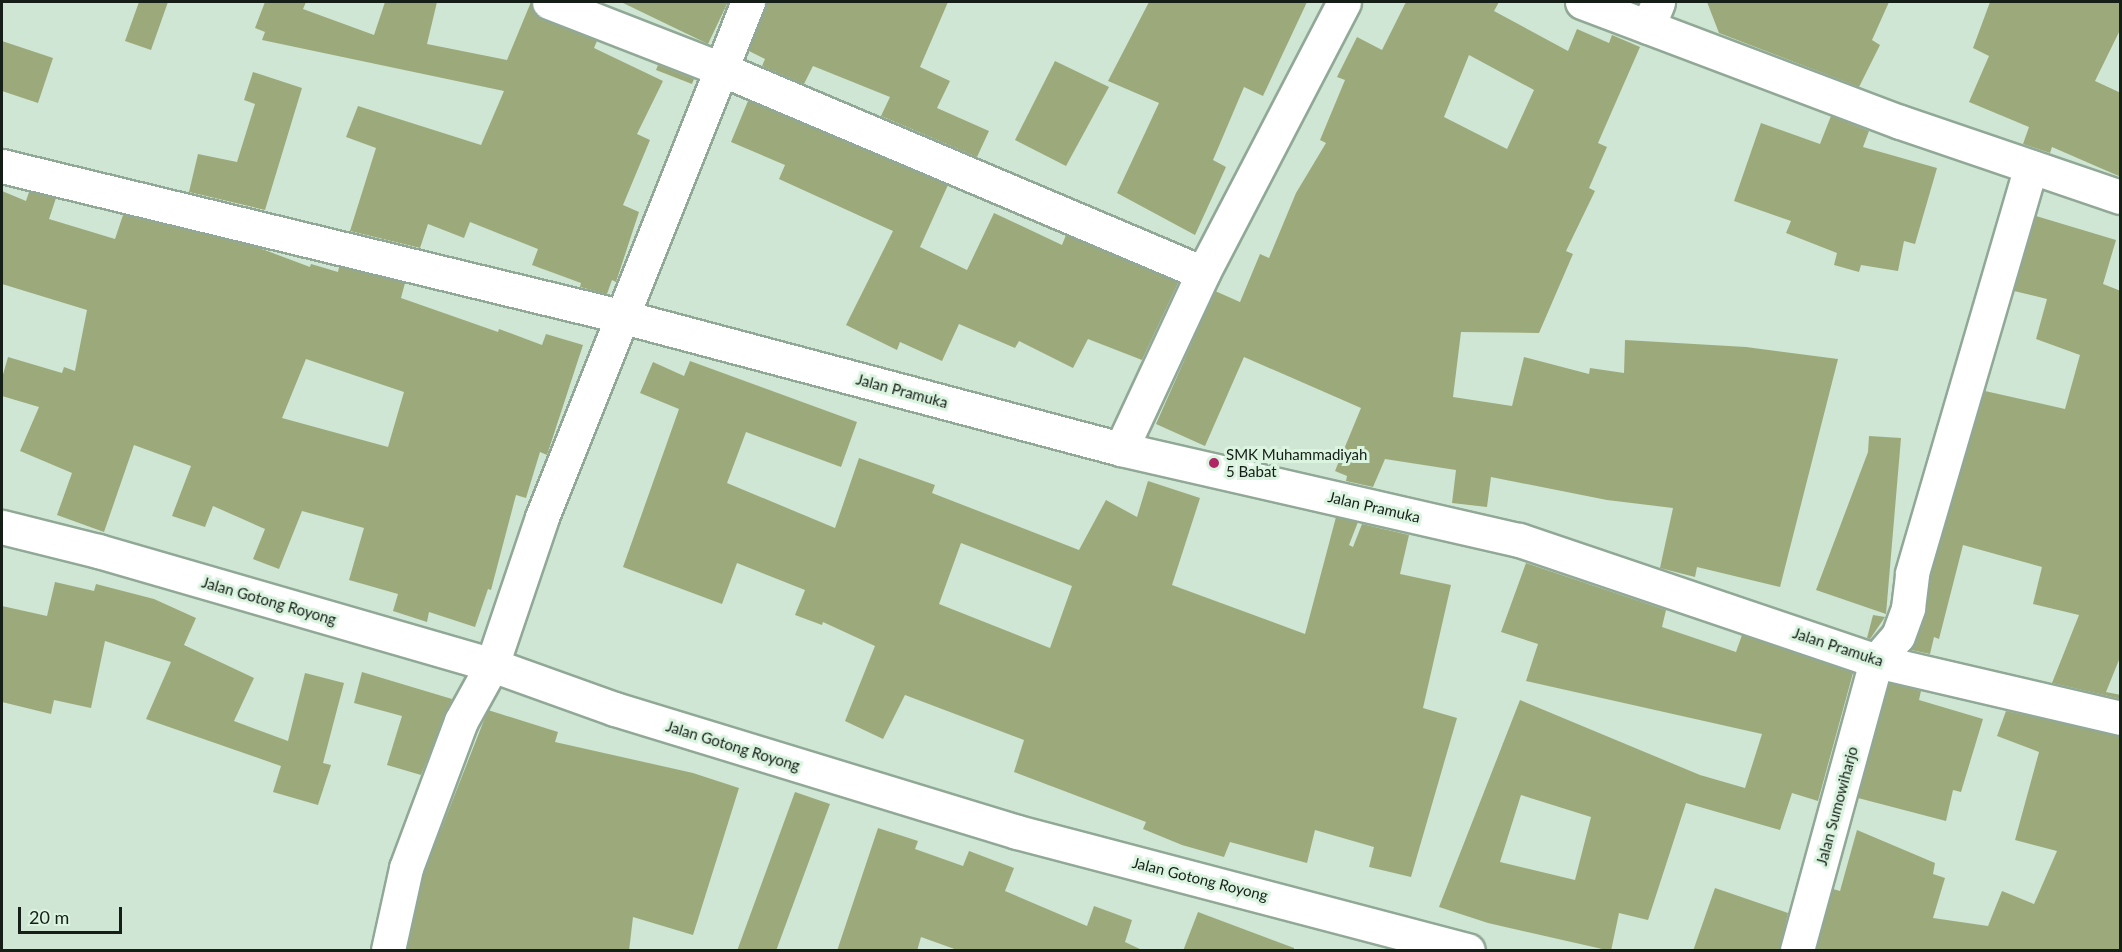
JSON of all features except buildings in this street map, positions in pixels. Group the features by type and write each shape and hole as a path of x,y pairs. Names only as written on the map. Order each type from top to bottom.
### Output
{"street":[{"path":"549,2 721,69 1203,273"},
{"path":"388,951 406,868 461,721 492,665 542,517 620,316 748,2"},
{"path":"1121,450 1203,273 1344,2"},
{"path":"1582,2 1653,14 2031,167 2121,197"},
{"name":"Jalan Pramuka","path":"2,166 620,316 1121,450 1519,540 1876,661 2121,718"},
{"path":"1876,661 1898,636 1908,608 1912,573 2031,167"},
{"name":"Jalan Gotong Royong","path":"2,527 98,551 492,665 626,713 984,822 1468,951"},
{"name":"Jalan Sumowiharjo","path":"1797,951 1876,661"}],"place":[{"name":"SMK Muhammadiyah 5 Babat","path":"1214,463"}]}
